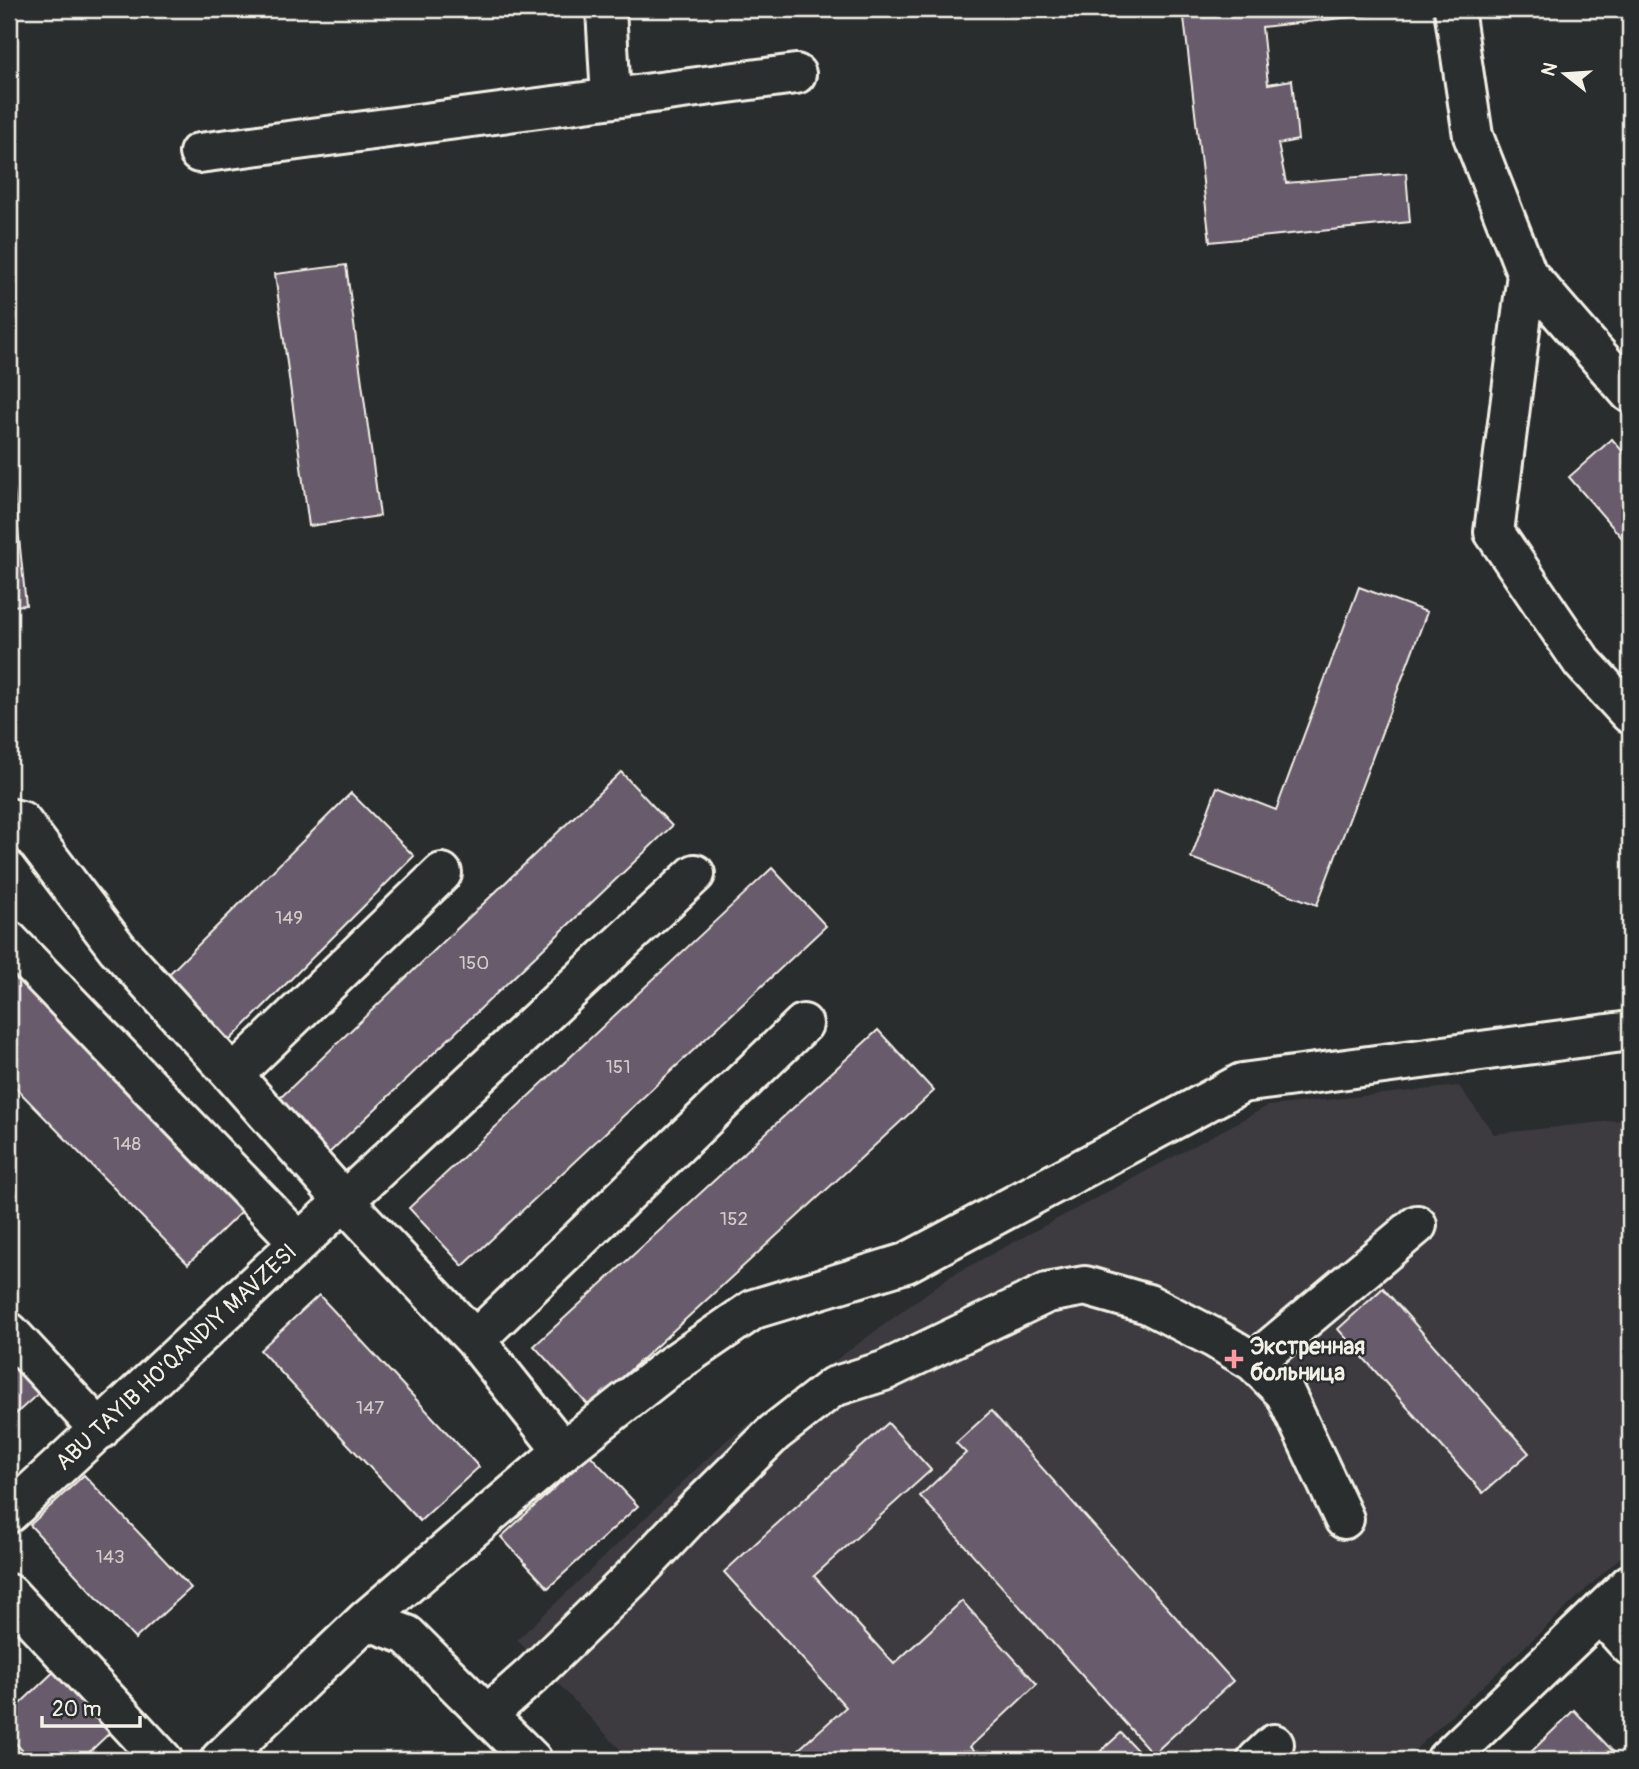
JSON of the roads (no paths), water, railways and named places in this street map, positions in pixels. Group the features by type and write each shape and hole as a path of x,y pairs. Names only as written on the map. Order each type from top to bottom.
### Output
{"street":[{"path":"606,9 611,98"},
{"path":"1454,9 1473,136 1527,275 1630,393"},
{"path":"199,153 796,74"},
{"path":"1527,275 1494,532 1583,662 1630,714"},
{"path":"9,818 21,821 117,948 345,1202 475,1340 563,1451"},
{"path":"233,1075 442,873"},
{"name":"ABU TAYIB HO'QANDIY MAVZESI","path":"9,1513 695,874"},
{"path":"9,941 299,1242"},
{"path":"475,1340 803,1024"},
{"path":"220,1760 366,1620 563,1451 668,1368 754,1309 906,1263 1242,1083 1630,1031"},
{"path":"1254,1362 1417,1225"},
{"path":"487,1715 612,1597 774,1433 833,1387 884,1371 1047,1293 1085,1286 1148,1304 1254,1362 1285,1393 1343,1519"},
{"path":"9,1332 100,1430"},
{"path":"1460,1756 1630,1584"},
{"path":"9,1594 163,1760"},
{"path":"1600,1613 1630,1646"},
{"path":"366,1620 407,1635 532,1760"}],"place":[{"name":"Экстренная больница","path":"1234,1359"}]}
